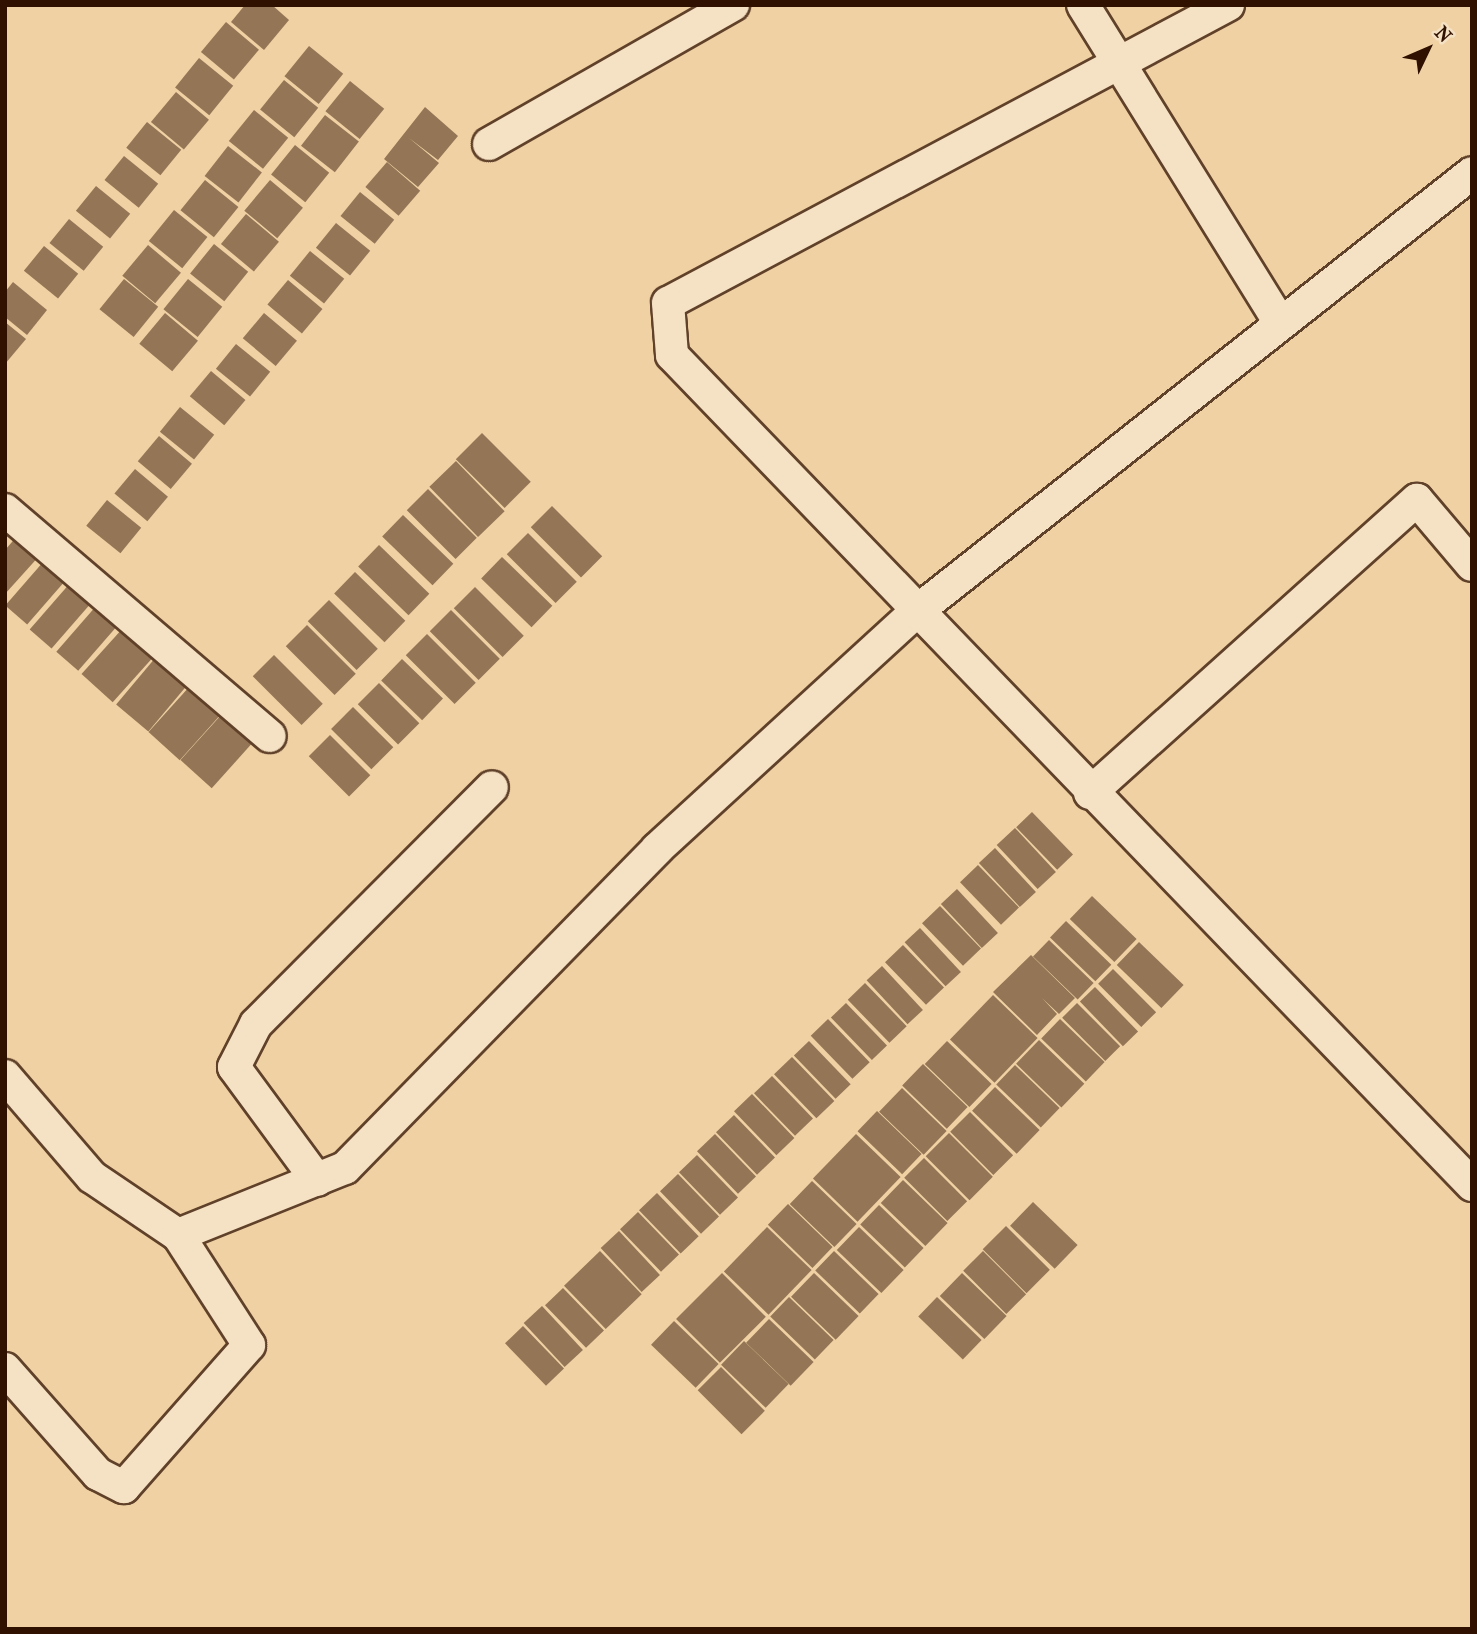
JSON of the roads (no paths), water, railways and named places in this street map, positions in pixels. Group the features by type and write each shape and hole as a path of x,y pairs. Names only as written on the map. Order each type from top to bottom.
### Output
{"street":[{"path":"489,144 733,5"},
{"path":"1083,5 1281,324"},
{"path":"1228,5 1117,61 668,303 672,355 1090,793 1469,1176"},
{"path":"178,1235 345,1168 657,849 916,612 1472,173"},
{"path":"1090,793 1417,500 1472,565"},
{"path":"5,510 270,737"},
{"path":"317,1180 234,1067 256,1024 492,787"},
{"path":"5,1076 92,1177 178,1235 249,1345 124,1487 98,1474 5,1369"}]}
